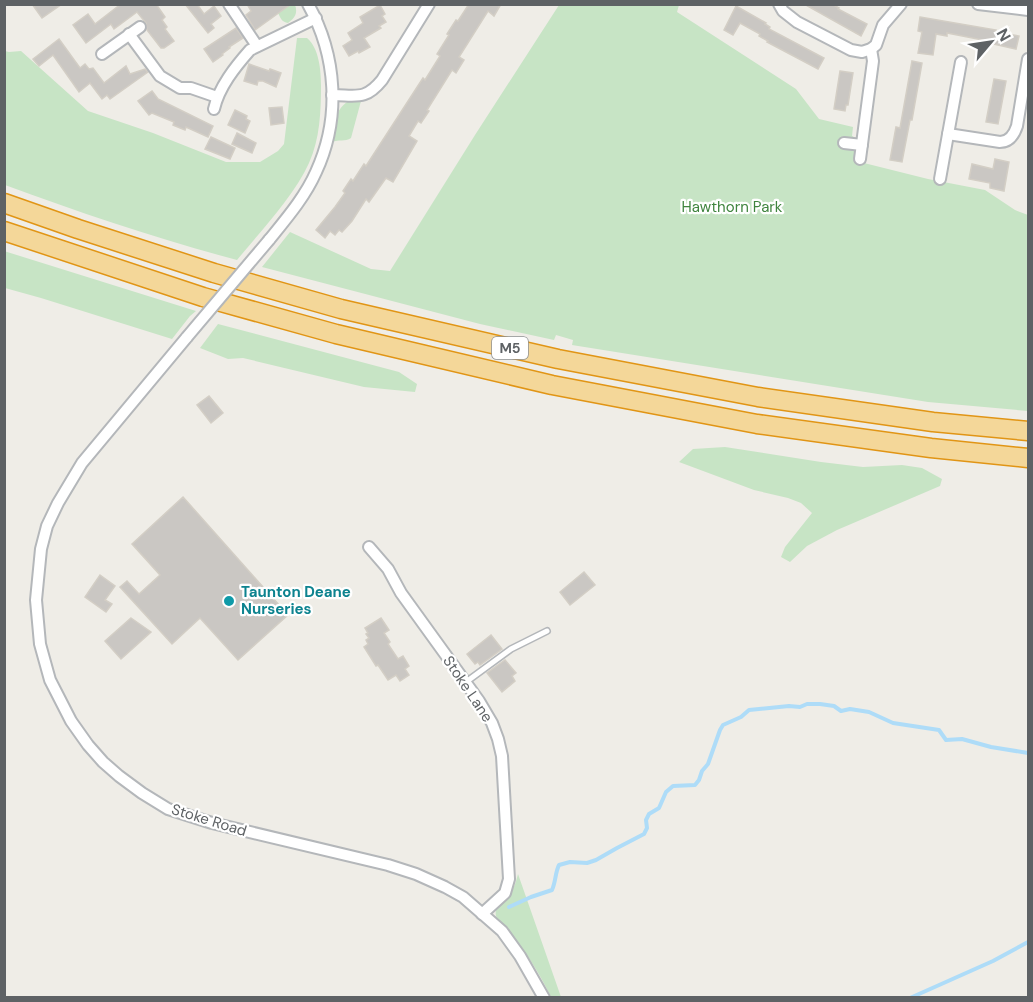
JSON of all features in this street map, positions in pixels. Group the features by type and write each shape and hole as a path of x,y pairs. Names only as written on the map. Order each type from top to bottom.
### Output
{"highway":[{"name":"M5","path":"4,203 214,273 318,303 547,356 758,397 933,422 1029,431"},
{"name":"M5","path":"4,231 203,297 336,334 552,386 757,424 931,448 1029,458"}],"street":[{"path":"229,4 257,46"},
{"path":"308,4 323,36 332,67 332,95 361,96 376,88 382,80 429,4"},
{"path":"780,4 783,11 797,22 851,50 862,52 876,45 883,25 901,4"},
{"path":"978,4 1029,10"},
{"path":"214,109 217,97 250,50 316,18"},
{"path":"102,54 140,27"},
{"path":"129,34 160,76 180,88 191,88 217,97"},
{"path":"860,159 873,61 871,49"},
{"path":"948,134 1004,142 1014,135 1025,94 1029,59"},
{"path":"940,179 961,62"},
{"name":"Stoke Road","path":"332,95 332,116 326,144 316,172 307,188 269,240 82,463 58,503 47,526 41,549 36,600 40,644 50,680 71,721 103,762 142,793 168,808 212,823 388,865 446,887 463,897 502,931 525,964 544,998"},
{"path":"844,144 862,145"},
{"name":"Stoke Lane","path":"369,547 388,569 401,593 479,701 498,739 502,756 509,879 505,893 482,914"}],"lane":[{"path":"466,682 511,650 547,631"}],"green space":[{"path":"286,5 295,5 296,10 294,17 288,23 282,20 278,13"},
{"name":"Hawthorn Park","path":"559,5 679,5 677,12 796,89 819,119 853,127 852,136 867,143 864,163 985,190 1015,210 1028,215 1028,411 928,402 572,345 573,340 556,335 554,340 480,324 262,267 290,232 371,269 390,271"},
{"path":"297,38 307,38 311,42 320,66 321,105 316,144 309,163 295,188 237,260 120,225 5,185 5,51 21,51 88,111 153,133 226,162 260,162 278,151 284,144"},
{"path":"349,101 361,101 351,138 332,142 334,125 340,109"},
{"path":"4,251 196,311 172,339 5,288"},
{"path":"218,324 399,372 417,384 415,392 364,387 243,358 228,359 200,348"},
{"path":"725,447 863,467 902,465 922,468 942,479 940,486 837,530 807,546 790,562 781,557 785,547 812,513 801,503 754,490 679,462 693,449"},
{"path":"518,874 561,997 551,997 526,953 496,916 497,908 512,891"}],"building":[{"path":"32,4 62,4 42,18"},
{"path":"121,4 156,4 165,17 162,20 167,27 165,29 174,41 161,48 137,12 114,29 111,24 86,43 73,25 88,14 95,24"},
{"path":"185,4 197,4 204,14 214,6 221,16 211,24 214,28 208,33"},
{"path":"247,4 291,4 255,30 246,15 251,11"},
{"path":"469,4 501,4 494,16 488,11 459,57 464,60 456,73 452,70 427,110 429,111 421,123 418,121 409,136 417,141 393,182 386,178 369,202 366,199 342,232 339,230 335,235 330,231 325,238 316,230 345,193 343,191 351,179 353,181 364,164 366,166 423,78 425,80 440,56 437,54 449,35 447,34"},
{"path":"804,4 832,4 867,24 861,36"},
{"path":"380,5 386,22 379,26 381,28 364,38 370,47 349,56 343,46 352,40 348,33 363,23 360,17"},
{"path":"736,6 766,23 769,29 824,58 818,69 767,42 759,36 760,34 740,23 733,35 724,30"},
{"path":"920,17 1019,36 1016,49 947,33 947,36 936,34 933,55 918,53 922,32 918,31"},
{"path":"236,28 243,38 213,62 204,49"},
{"path":"59,39 80,68 85,64 89,69 93,68 104,83 126,66 130,74 145,69 148,72 110,99 107,95 102,99 90,83 79,92 53,55 39,66 33,59"},
{"path":"912,61 922,63 902,162 890,160 896,127 900,128"},
{"path":"249,64 281,73 276,87 263,81 258,81 257,85 244,81"},
{"path":"840,71 853,73 845,111 834,109"},
{"path":"994,79 1006,81 998,124 986,122"},
{"path":"152,91 158,99 213,126 208,137 186,127 185,130 173,125 174,122 152,113 149,115 138,101"},
{"path":"282,107 284,123 271,125 269,108"},
{"path":"235,110 247,116 246,119 250,121 245,133 228,125"},
{"path":"237,133 256,143 252,153 232,144"},
{"path":"211,137 235,148 230,159 205,149"},
{"path":"995,159 1009,162 1004,191 990,188 990,183 969,179 972,164 993,169"},
{"path":"209,396 223,413 211,423 197,405"},
{"path":"183,497 288,615 238,660 200,618 172,644 120,587 127,581 139,594 160,575 132,544"},
{"path":"584,572 595,585 570,605 560,592"},
{"path":"100,575 115,586 105,600 112,604 106,612 85,597"},
{"path":"131,618 151,632 121,659 105,641"},
{"path":"381,618 389,630 384,633 390,642 388,644 398,659 403,656 409,666 405,669 409,675 400,681 396,675 388,680 364,647 368,644 366,640 369,638 365,628"},
{"path":"491,635 502,649 480,665 478,662 475,664 467,654"},
{"path":"505,660 516,673 512,676 515,681 502,692 487,673"}],"waterway":[{"path":"509,907 552,890 559,865 596,860 644,834 649,814 659,808 666,792 673,786 695,785 708,764 723,725 741,717 749,710 800,707 807,704 834,706 841,711 850,709 869,712 893,723 939,730 946,740 962,739 991,747 1028,753"},
{"path":"910,998 993,961 1028,942"}],"place":[{"name":"Taunton Deane Nurseries","path":"229,601"}]}
